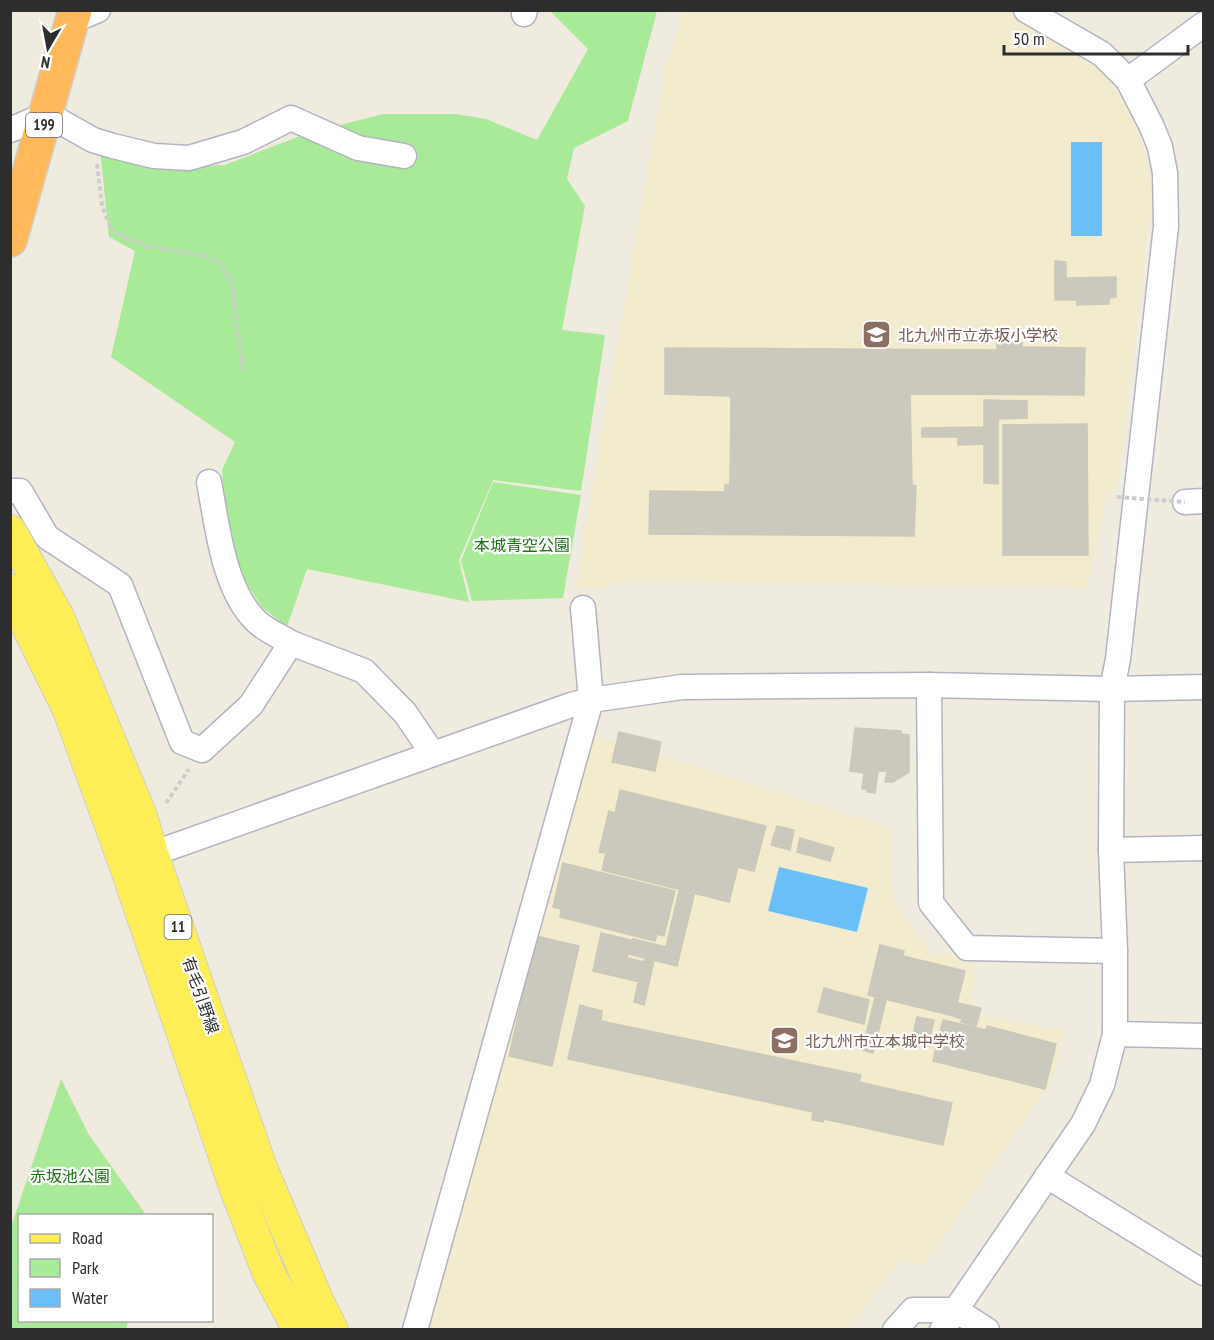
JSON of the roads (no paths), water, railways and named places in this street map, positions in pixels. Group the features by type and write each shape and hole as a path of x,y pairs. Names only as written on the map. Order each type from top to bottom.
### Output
{"highway":[{"name":"199","path":"10,240 47,114 82,14"}],"main road":[{"name":"有毛引野線","path":"10,531 58,617 137,805 139,859 236,1190 269,1274 299,1329"},
{"name":"有毛引野線","path":"10,590 139,859 261,1168 318,1302 332,1329"}],"street":[{"path":"949,1320 1083,1124 1102,1085 1115,1034 1115,951 1111,850 1112,689 1118,659 1166,226 1165,173 1160,147 1128,80 1102,54 1026,10"},
{"path":"1128,80 1203,24"},
{"path":"10,130 47,114 93,140 154,156 189,158 243,142 291,118 358,148 404,156"},
{"path":"209,482 223,558 239,597 256,621 291,643 364,671 405,713 433,754"},
{"path":"10,491 20,491 47,537 120,585 182,742 202,750 251,705 291,643"},
{"path":"415,1329 591,700 583,608"},
{"path":"929,685 931,903 967,948 1115,951"},
{"path":"139,859 571,705 591,700 682,687 929,685 1112,689 1203,687"},
{"path":"1111,850 1203,848"},
{"path":"1115,1034 1203,1036"},
{"path":"1047,1176 1203,1273"},
{"path":"895,1329 913,1310 987,1329"}],"water":[{"path":"1071,142 1102,142 1102,236 1071,236"},
{"path":"779,867 868,888 857,932 768,911"}],"place":[{"name":"北九州市立赤坂小学校","path":"877,335"},
{"name":"北九州市立本城中学校","path":"784,1041"}],"park label":[{"name":"本城青空公園","path":"522,545"},
{"name":"赤坂池公園","path":"70,1176"}]}
